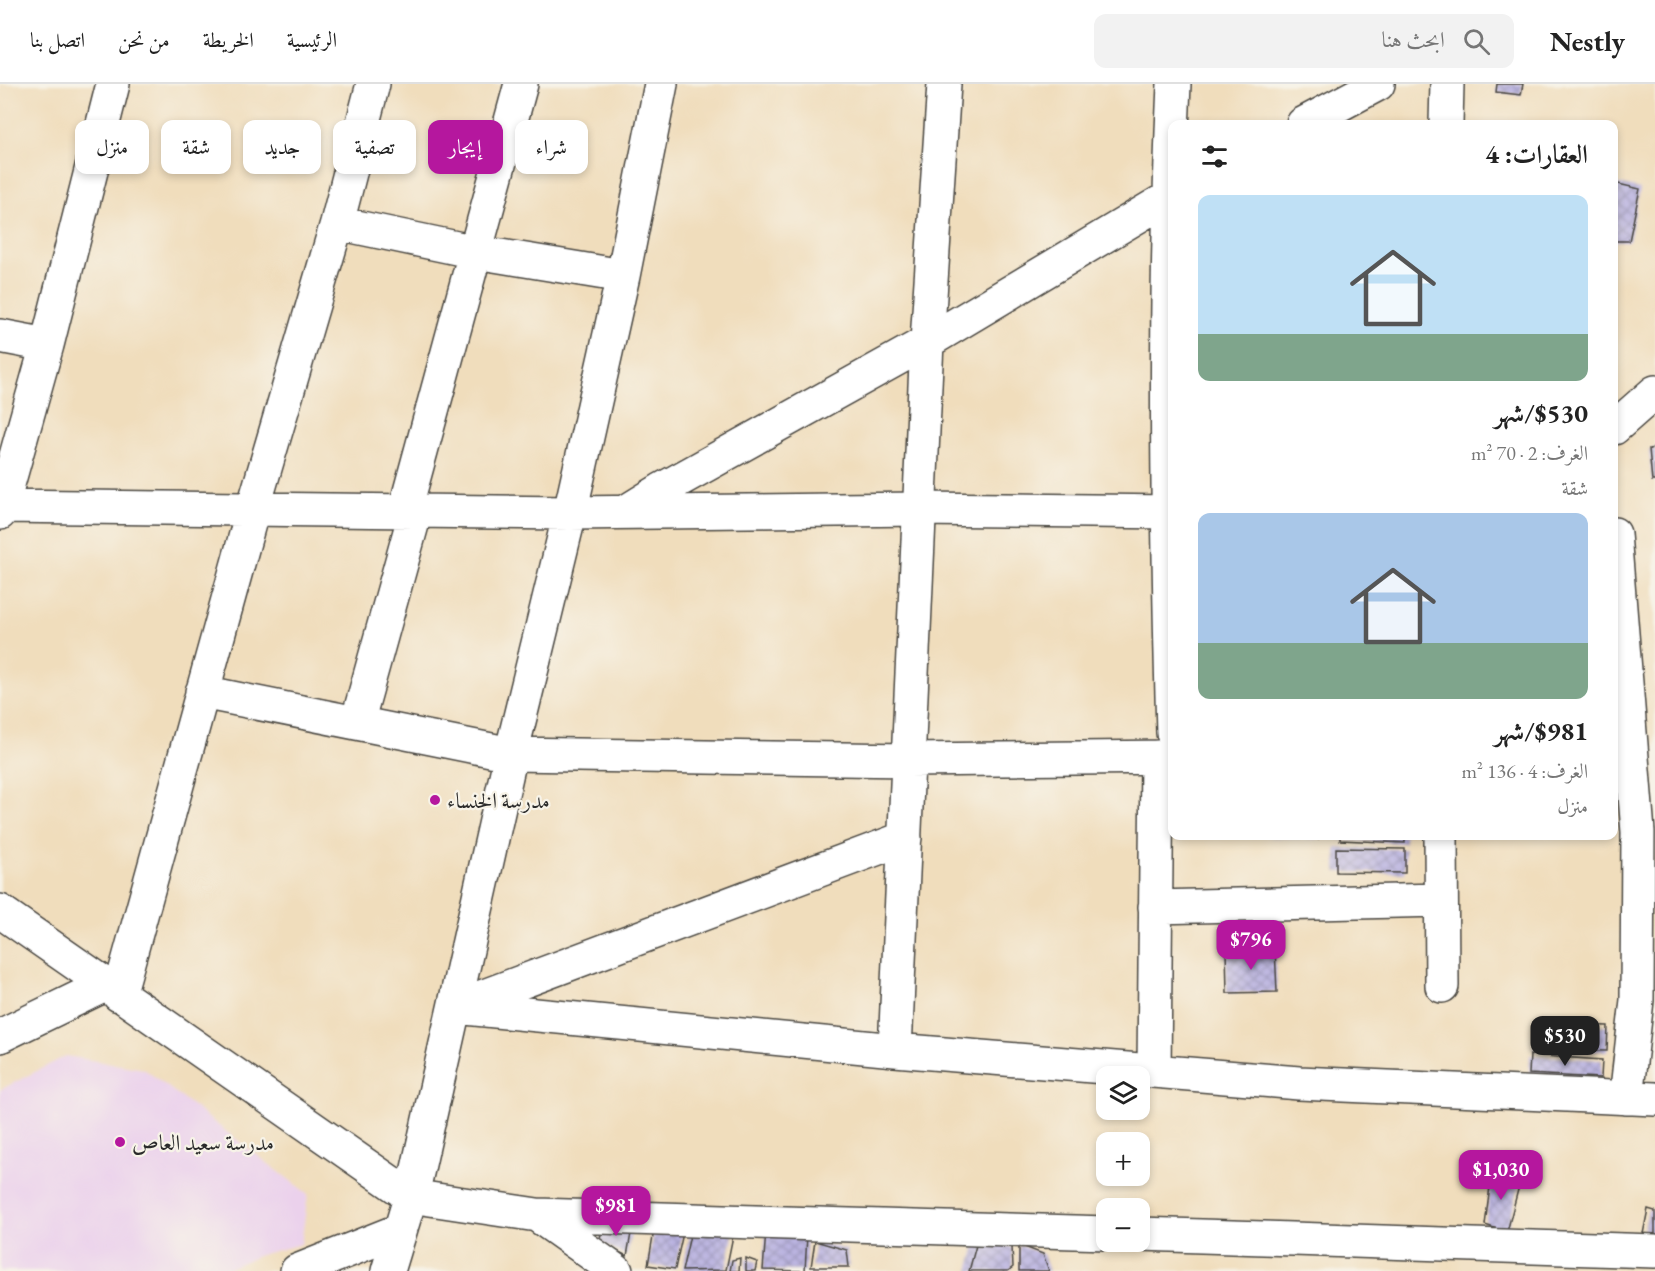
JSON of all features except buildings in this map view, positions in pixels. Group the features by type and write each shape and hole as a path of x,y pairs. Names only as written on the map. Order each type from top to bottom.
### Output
{"street":[{"path":"113,84 1,509 411,510 570,513 920,509 1168,512"},
{"path":"112,990 202,692 337,222 373,84"},
{"path":"357,723 476,252 521,84"},
{"path":"388,1271 415,1182 511,754 570,513 623,276 661,84"},
{"path":"895,1050 927,342 944,84"},
{"path":"1173,120 1174,84"},
{"path":"1310,120 1378,84"},
{"path":"1446,120 1447,84"},
{"path":"627,511 927,342 1168,198"},
{"path":"337,222 476,252 623,276"},
{"path":"0,336 46,345"},
{"path":"1618,424 1655,392"},
{"path":"455,1007 895,1050 1299,1083 1640,1099 1637,1000 1638,832 1618,584"},
{"path":"202,692 511,754 909,760 1168,749 1155,907 1154,1071"},
{"path":"455,1007 905,838"},
{"path":"1440,840 1442,986"},
{"path":"1155,907 1441,900"},
{"path":"0,911 410,1196 537,1215 1096,1233"},
{"path":"0,1036 112,990"},
{"path":"537,1215 616,1271"},
{"path":"297,1271 400,1230"},
{"path":"1150,1234 1655,1251"}],"shaded area":[{"name":"مدرسة سعيد العاص","path":"66,1056 144,1069 308,1194 301,1244 263,1254 221,1271 0,1271 0,1090"}],"place":[{"name":"مدرسة الخنساء","path":"435,800"},
{"name":"مدرسة سعيد العاص","path":"120,1142"}]}
